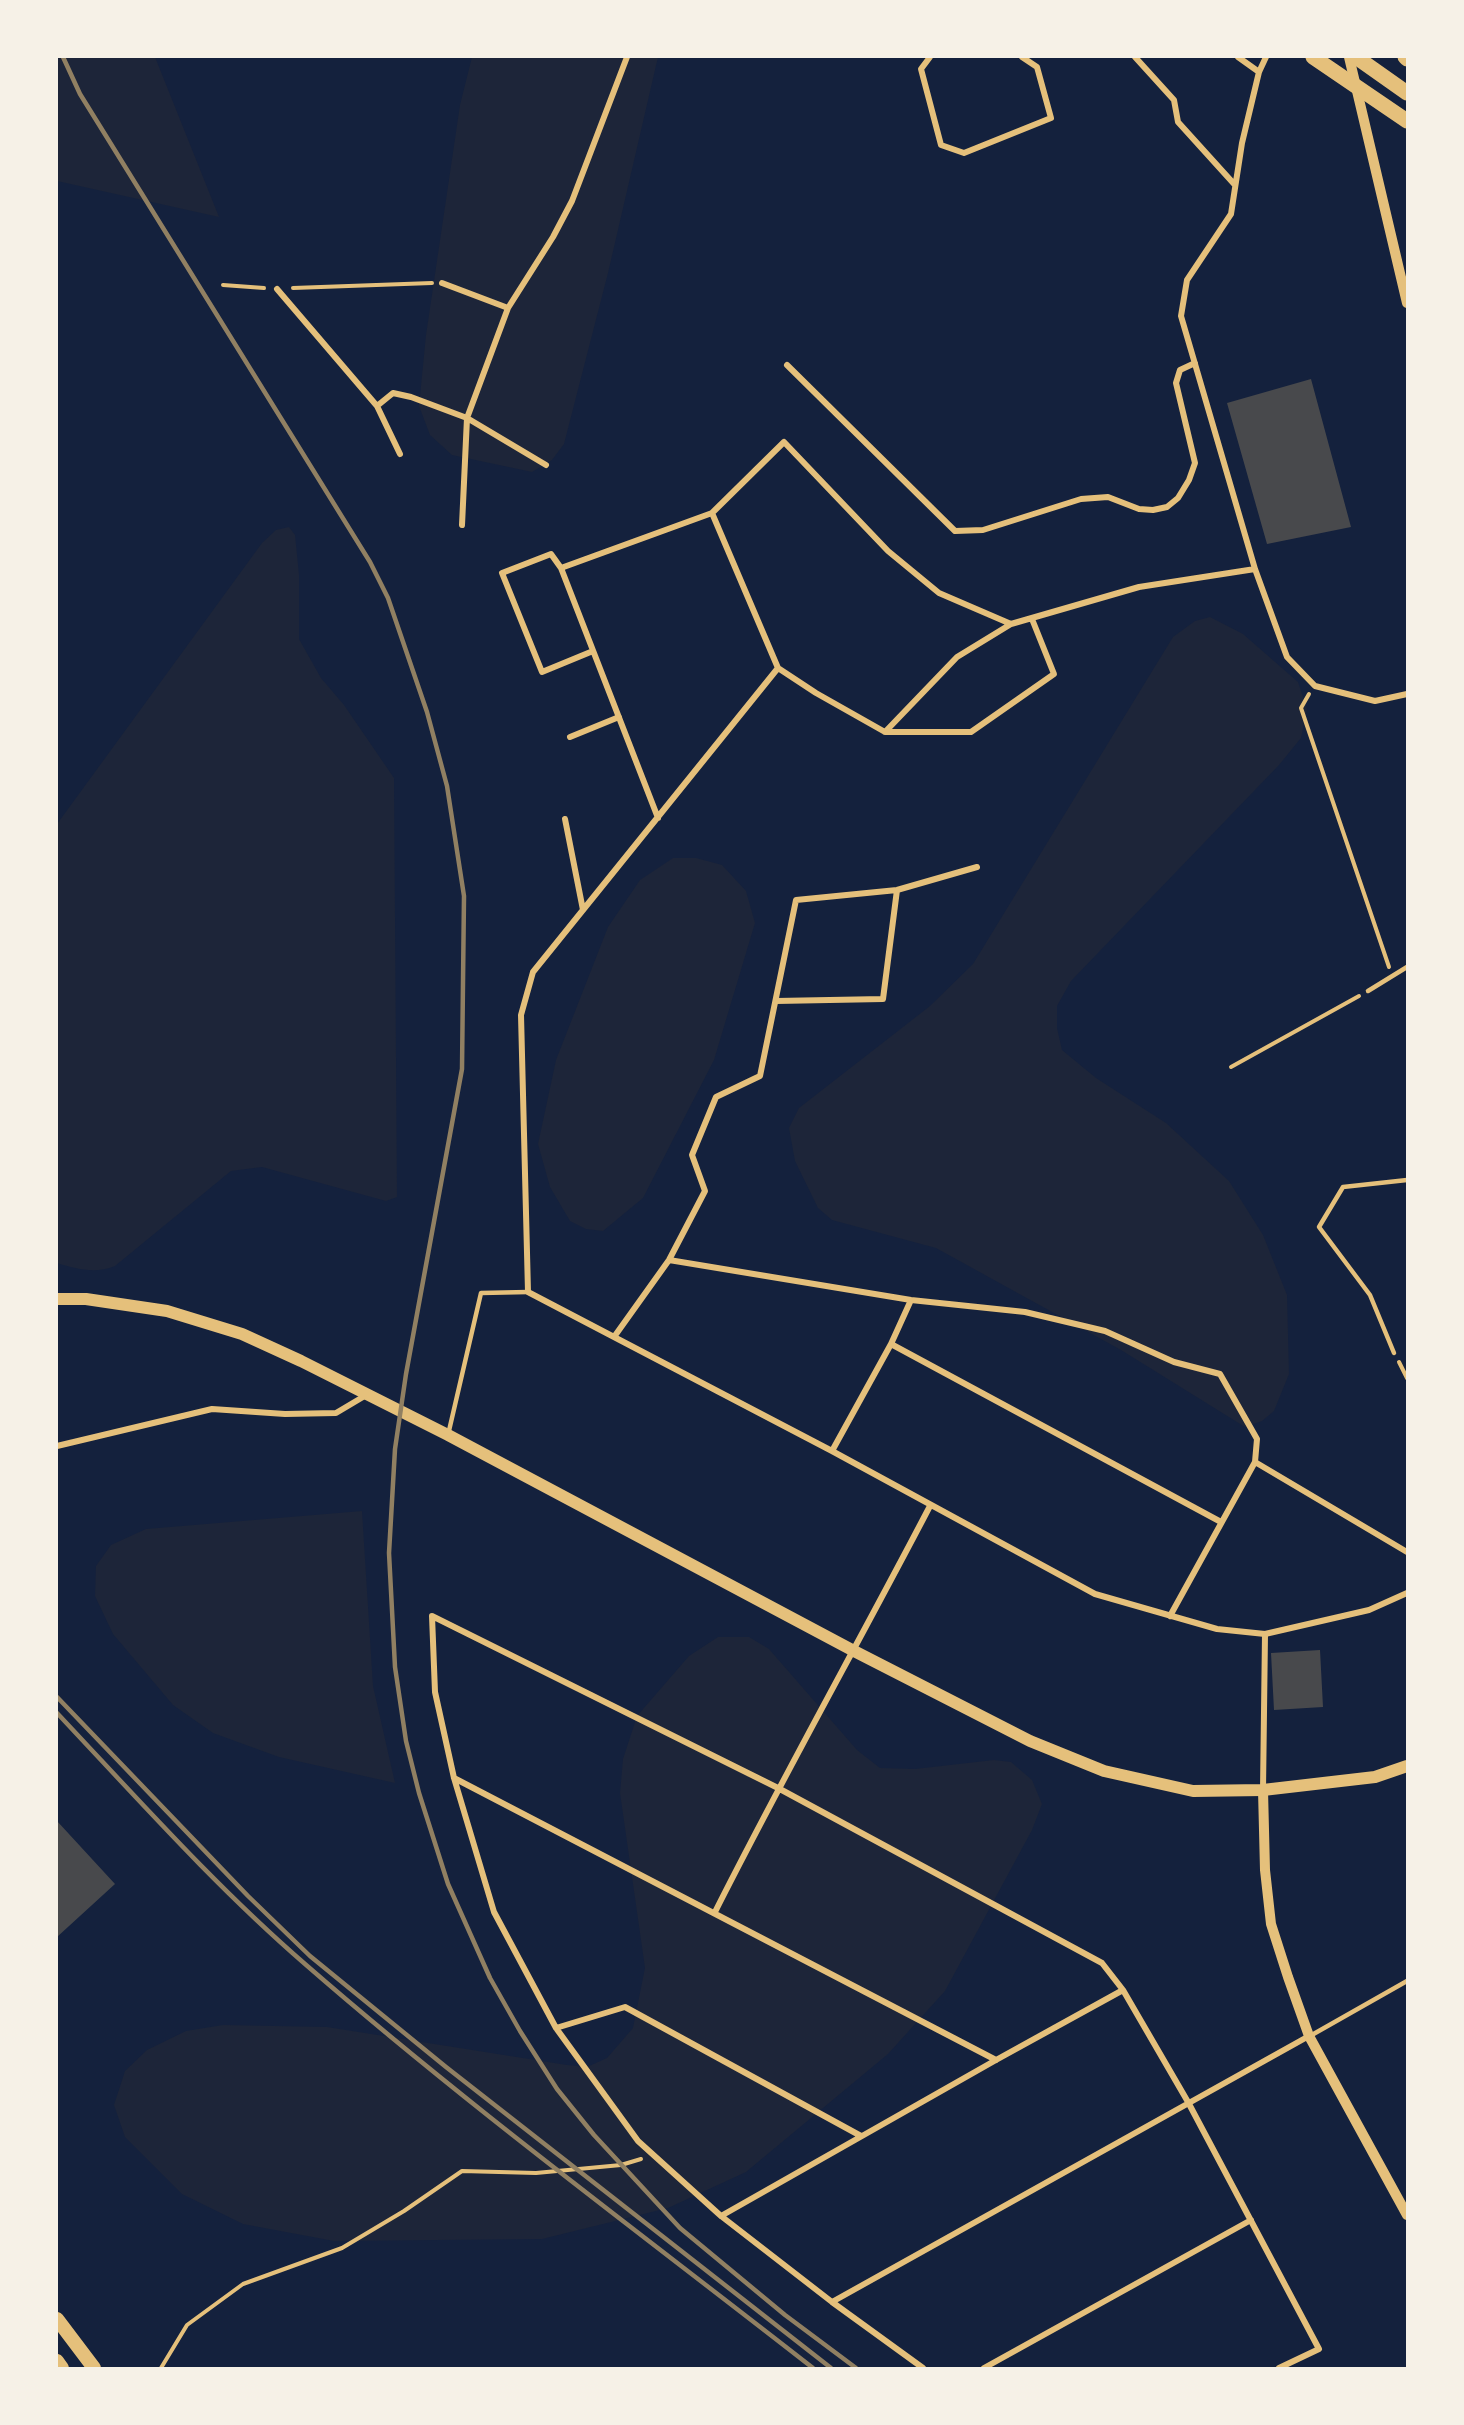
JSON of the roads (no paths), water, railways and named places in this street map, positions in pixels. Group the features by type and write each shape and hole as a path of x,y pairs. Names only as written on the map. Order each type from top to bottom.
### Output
{"highway":[{"path":"1313,57 1407,121"},
{"path":"1356,57 1407,93"}],"main road":[{"path":"57,1299 86,1299 167,1311 242,1334 448,1435 854,1651 1030,1741 1104,1771 1193,1791 1263,1790 1375,1777 1407,1766"},
{"path":"57,2319 94,2368"},
{"path":"57,2361 62,2368"}],"street":[{"path":"462,525 467,418 508,308 553,237 572,201 627,57"},
{"path":"930,57 921,69 941,145 964,153 1051,118 1037,67 1022,57"},
{"path":"1135,57 1174,100 1178,122 1235,184"},
{"path":"1238,57 1259,72"},
{"path":"1266,57 1259,72 1242,143 1231,214 1187,280 1181,316 1255,569 1287,657 1315,686 1375,701 1407,694"},
{"path":"1349,57 1404,277 1407,303"},
{"path":"442,283 508,308"},
{"path":"277,289 377,405 399,454"},
{"path":"787,365 955,531 983,530 1081,499 1108,497 1138,509 1153,510 1167,507 1178,498 1190,480 1195,464 1176,383 1180,370 1195,363"},
{"path":"377,405 393,393 411,397 467,418 546,465"},
{"path":"561,568 712,513 784,442 888,551 939,593 1011,624"},
{"path":"712,513 778,668 816,693 885,732 971,732 1054,674 1032,619"},
{"path":"593,651 542,672 502,573 551,554 561,568 658,818"},
{"path":"885,732 957,657 1011,624 1139,587 1255,569"},
{"path":"778,668 533,972 521,1015 528,1292 832,1451 930,1506 1095,1593 1217,1629 1265,1634 1369,1610 1407,1593"},
{"path":"570,736 619,717"},
{"path":"565,819 583,910"},
{"path":"614,1337 669,1260 705,1191 692,1155 716,1096 760,1076 796,900 897,890 976,867"},
{"path":"776,1000 883,999 897,890"},
{"path":"669,1260 911,1300 1036,1314 1105,1331 1174,1362 1220,1374 1257,1439 1255,1462 1170,1616"},
{"path":"832,1451 891,1344 911,1300"},
{"path":"891,1344 1221,1522"},
{"path":"57,1446 212,1409 285,1414 336,1413 368,1394"},
{"path":"1255,1462 1407,1552"},
{"path":"715,1912 778,1788 854,1651 930,1506"},
{"path":"922,2368 721,2216 653,2155 638,2141 556,2028 494,1912 454,1778 435,1692 432,1616 778,1788 1102,1963 1123,1990 1188,2102 1319,2349 1279,2368"},
{"path":"1265,1634 1263,1790 1265,1870 1271,1924 1309,2036 1407,2215"},
{"path":"454,1778 996,2060"},
{"path":"721,2216 1123,1990"},
{"path":"556,2028 625,2007 861,2136"},
{"path":"832,2302 1309,2036"},
{"path":"984,2368 1251,2220"}],"lane":[{"path":"1368,991 1407,968"},
{"path":"1394,1353 1370,1295 1319,1227 1343,1187 1407,1180"},
{"path":"448,1435 481,1293 528,1292"},
{"path":"1309,2036 1407,1981"}],"railway":[{"path":"63,57 80,94 370,562 388,598 427,712 447,786 464,896 462,1069 406,1374 395,1449 389,1553 395,1667 406,1741 419,1793 448,1884 490,1978 520,2031 557,2089 594,2135 680,2228 785,2315 856,2368"},
{"path":"57,1697 248,1896 310,1956 446,2067 831,2368"},
{"path":"57,1713 209,1873 305,1964 493,2119 813,2368"}]}
